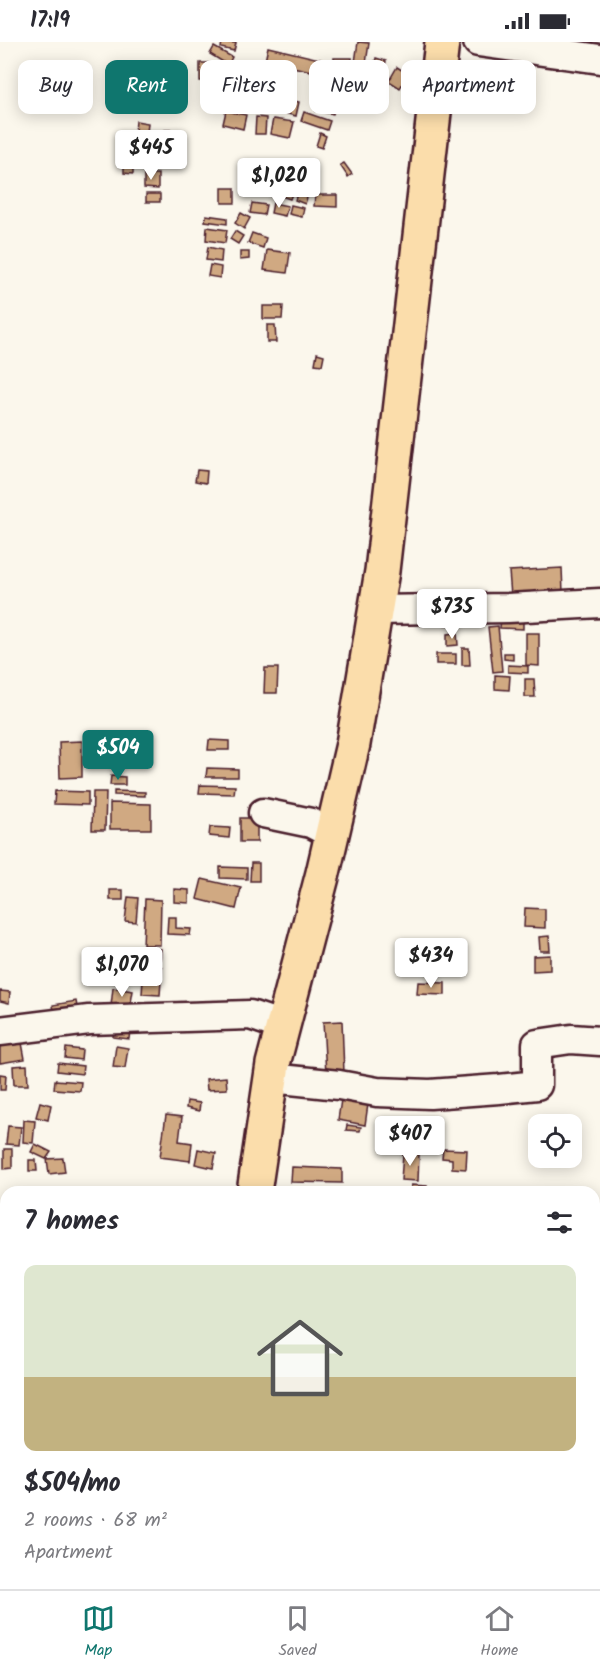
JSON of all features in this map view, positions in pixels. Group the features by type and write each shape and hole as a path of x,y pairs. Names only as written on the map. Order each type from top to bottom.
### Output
{"highway":[{"path":"255,1186 271,1078 353,744 382,571 442,42"}],"street":[{"path":"478,42 600,59"},
{"path":"375,610 508,608 600,603"},
{"path":"263,813 311,823 332,834"},
{"path":"0,1030 89,1020 239,1015 249,1015 283,1026"},
{"path":"271,1078 339,1085 377,1092 430,1094 537,1085 537,1044 572,1039 600,1041"}],"building":[{"path":"222,42 236,43 234,51 221,48"},
{"path":"358,42 369,43 366,60 355,60"},
{"path":"214,47 232,57 230,60 220,60 210,54"},
{"path":"268,47 324,60 309,60 309,71 297,68 297,60 265,60"},
{"path":"334,58 352,58 352,60 334,60"},
{"path":"397,67 401,70 400,88 389,81"},
{"path":"304,112 330,121 327,130 301,121"},
{"path":"225,114 246,115 243,129 223,124"},
{"path":"256,117 266,118 265,134 255,134"},
{"path":"273,119 294,122 290,138 270,134"},
{"path":"136,121 148,123 147,133 135,131"},
{"path":"165,130 174,130 173,161 164,161"},
{"path":"320,133 326,136 322,148 316,146"},
{"path":"138,135 138,152 123,152 123,136"},
{"path":"160,153 161,164 142,164 141,154"},
{"path":"124,157 133,157 133,174 124,173"},
{"path":"247,163 266,166 263,182 244,180"},
{"path":"344,163 352,174 348,177 340,165"},
{"path":"144,174 158,174 158,189 144,188"},
{"path":"272,175 279,176 276,195 269,194"},
{"path":"303,175 313,178 305,204 295,200"},
{"path":"284,185 294,188 290,199 281,196"},
{"path":"222,188 235,188 235,203 222,203"},
{"path":"146,194 160,194 160,202 146,202"},
{"path":"315,195 337,195 337,207 314,206"},
{"path":"252,203 266,205 264,215 250,213"},
{"path":"273,203 288,206 285,216 271,213"},
{"path":"291,205 304,208 302,217 289,214"},
{"path":"241,213 250,218 244,229 235,223"},
{"path":"206,215 227,218 227,224 205,221"},
{"path":"207,227 227,230 225,243 206,240"},
{"path":"235,231 243,236 238,244 230,239"},
{"path":"252,233 266,238 263,248 248,243"},
{"path":"208,247 222,250 221,262 206,260"},
{"path":"267,250 290,253 287,273 264,270"},
{"path":"240,252 249,252 249,259 240,260"},
{"path":"210,265 221,267 220,278 208,276"},
{"path":"263,306 283,306 282,319 263,319"},
{"path":"267,325 275,325 276,342 267,342"},
{"path":"317,353 324,355 322,365 315,364"},
{"path":"197,470 207,471 206,483 195,481"},
{"path":"562,568 563,593 511,596 509,571"},
{"path":"501,617 523,618 523,629 500,628"},
{"path":"498,626 502,671 493,672 488,627"},
{"path":"457,633 458,645 447,646 447,634"},
{"path":"526,633 539,633 539,666 526,665"},
{"path":"462,648 469,648 470,665 462,665"},
{"path":"504,653 513,653 513,660 504,659"},
{"path":"436,654 456,654 456,664 436,664"},
{"path":"508,665 528,666 528,673 508,672"},
{"path":"265,668 278,668 277,693 264,693"},
{"path":"495,675 510,676 509,690 495,689"},
{"path":"525,679 534,679 535,697 525,697"},
{"path":"209,740 229,741 229,750 208,750"},
{"path":"82,741 82,777 60,778 59,742"},
{"path":"207,768 238,769 238,777 206,777"},
{"path":"111,776 125,777 125,785 110,785"},
{"path":"200,785 235,786 234,794 199,793"},
{"path":"55,791 88,792 88,805 54,804"},
{"path":"114,791 145,792 145,796 114,795"},
{"path":"93,792 106,792 105,830 92,830"},
{"path":"110,803 151,804 151,829 110,829"},
{"path":"240,818 257,818 257,842 240,842"},
{"path":"210,827 230,828 229,838 209,836"},
{"path":"251,863 259,863 259,881 250,881"},
{"path":"220,867 247,868 247,879 220,878"},
{"path":"202,879 241,888 236,909 197,899"},
{"path":"174,889 189,890 189,903 174,902"},
{"path":"110,890 123,890 123,900 110,900"},
{"path":"128,897 138,898 136,922 125,921"},
{"path":"145,899 161,900 160,945 143,945"},
{"path":"525,908 545,909 545,928 524,927"},
{"path":"168,917 176,917 176,928 191,929 190,935 167,934"},
{"path":"549,936 550,951 540,951 539,937"},
{"path":"151,948 161,949 160,965 150,965"},
{"path":"550,955 550,970 533,971 533,956"},
{"path":"144,966 162,967 160,995 142,994"},
{"path":"418,982 445,983 445,995 417,994"},
{"path":"113,988 133,991 130,1008 111,1006"},
{"path":"0,991 10,992 9,1003 0,1001"},
{"path":"76,1001 78,1013 55,1017 53,1005"},
{"path":"342,1021 344,1073 326,1074 323,1022"},
{"path":"114,1027 130,1030 129,1039 113,1037"},
{"path":"22,1043 25,1059 0,1063 0,1046"},
{"path":"116,1046 128,1048 125,1068 113,1067"},
{"path":"66,1048 82,1050 81,1060 65,1058"},
{"path":"58,1063 83,1066 82,1074 57,1071"},
{"path":"27,1065 28,1085 14,1085 13,1066"},
{"path":"0,1074 6,1075 5,1090 0,1090"},
{"path":"226,1077 227,1089 207,1090 206,1079"},
{"path":"55,1080 81,1082 80,1091 54,1089"},
{"path":"342,1093 369,1097 365,1125 338,1120"},
{"path":"187,1101 200,1103 199,1111 186,1108"},
{"path":"40,1102 51,1105 48,1120 36,1117"},
{"path":"166,1115 182,1117 179,1141 192,1143 190,1161 160,1157"},
{"path":"24,1120 35,1121 33,1143 23,1142"},
{"path":"347,1125 361,1127 360,1131 346,1130"},
{"path":"8,1126 21,1127 19,1145 6,1144"},
{"path":"35,1144 51,1152 46,1159 31,1152"},
{"path":"4,1149 12,1149 12,1168 4,1169"},
{"path":"198,1149 216,1153 213,1168 195,1164"},
{"path":"443,1149 467,1150 466,1169 452,1168 452,1159 442,1158"},
{"path":"403,1154 419,1154 418,1181 401,1180"},
{"path":"63,1158 65,1172 49,1174 47,1159"},
{"path":"29,1160 36,1160 37,1171 29,1171"},
{"path":"292,1167 342,1169 342,1183 291,1182"}]}
